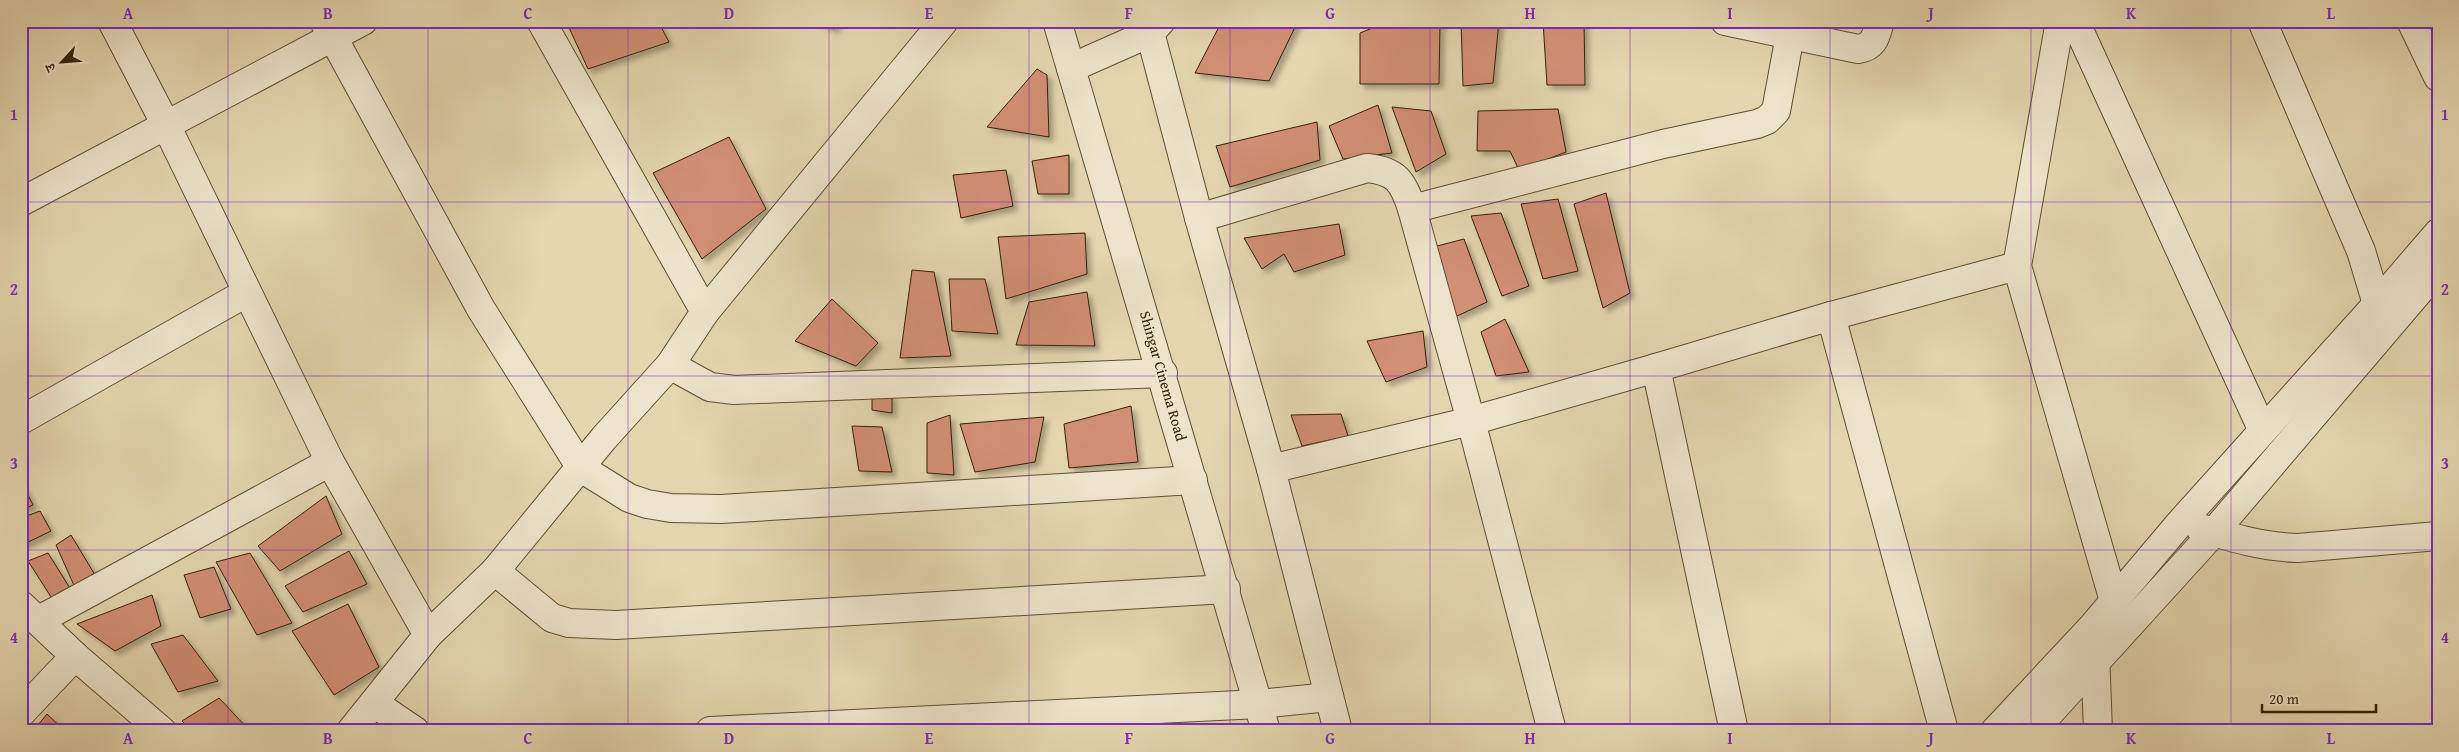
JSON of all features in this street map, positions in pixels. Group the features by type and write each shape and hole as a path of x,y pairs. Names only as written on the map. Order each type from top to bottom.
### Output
{"street":[{"path":"112,21 166,125 246,293 330,462 428,635"},
{"path":"21,202 166,125 329,29 363,21"},
{"path":"541,21 705,312"},
{"path":"351,731 428,635 505,579 590,474 604,438 678,370 705,312 944,21"},
{"name":"Shingar Cinema Road","path":"1057,21 1163,373 1266,731"},
{"path":"1725,21 1858,49 1870,46 1874,41 1880,21"},
{"path":"2060,21 2018,266 2114,601"},
{"path":"2075,21 2262,429"},
{"path":"2262,21 2361,252 2377,304"},
{"path":"2411,21 2438,77"},
{"path":"1071,68 1153,25 1199,218 1271,469 1338,731"},
{"path":"329,29 481,309 590,474 629,498 647,504 671,508 721,510 1193,480"},
{"path":"1412,209 1664,144 1758,124 1767,120 1776,110 1790,35"},
{"path":"1199,218 1367,168 1383,170 1398,178 1407,193 1412,209 1471,420 1552,731"},
{"path":"1995,731 2094,626 2180,522 2262,429 2377,304 2438,233"},
{"path":"1271,469 1471,420 1656,368 1830,316 2018,266"},
{"path":"2033,731 2214,532 2438,270"},
{"path":"21,420 246,293"},
{"path":"1830,316 1944,731"},
{"path":"1656,368 1734,731"},
{"path":"678,370 710,387 768,390 1163,373"},
{"path":"162,731 74,656 30,612 330,462"},
{"path":"2180,522 2250,543 2298,548 2438,536"},
{"path":"505,579 552,618 569,624 616,625 1226,589"},
{"path":"2094,626 2098,731"},
{"path":"21,712 74,656"},
{"path":"710,731 1258,704 1329,697"},
{"path":"374,704 407,725"}],"building":[{"path":"566,21 658,21 669,42 588,69"},
{"path":"816,21 838,21 834,29"},
{"path":"1222,21 1298,21 1269,81 1195,73"},
{"path":"1390,21 1440,21 1439,84 1360,84 1360,33"},
{"path":"1461,21 1499,21 1493,83 1463,86"},
{"path":"1543,21 1584,21 1585,85 1547,85"},
{"path":"1037,69 1047,75 1049,137 987,127"},
{"path":"1378,105 1392,153 1343,159 1329,126"},
{"path":"1392,107 1431,111 1446,154 1416,172"},
{"path":"1558,109 1566,152 1519,170 1510,151 1477,151 1478,111"},
{"path":"1317,122 1320,160 1230,187 1216,146"},
{"path":"729,137 766,209 702,259 653,173"},
{"path":"1069,155 1069,194 1038,194 1032,161"},
{"path":"1006,170 1013,206 961,218 953,175"},
{"path":"1606,193 1630,293 1603,308 1574,204"},
{"path":"1558,199 1578,271 1543,279 1521,204"},
{"path":"1501,213 1529,286 1502,296 1471,216"},
{"path":"1339,224 1345,255 1294,272 1284,254 1262,269 1244,238"},
{"path":"1085,233 1087,274 1006,299 998,237"},
{"path":"1464,239 1487,302 1455,317 1437,246"},
{"path":"912,270 934,272 951,356 900,358"},
{"path":"949,279 985,279 998,334 952,331"},
{"path":"1087,292 1095,346 1016,345 1029,302"},
{"path":"832,299 878,343 856,366 795,341"},
{"path":"1505,319 1529,372 1496,376 1481,332"},
{"path":"1423,331 1427,367 1386,382 1367,341"},
{"path":"892,394 892,413 872,410 872,396"},
{"path":"1131,406 1138,462 1069,468 1064,424"},
{"path":"1341,414 1348,436 1302,446 1291,415"},
{"path":"950,415 954,475 927,473 927,423"},
{"path":"1044,417 1035,462 975,472 960,424"},
{"path":"852,426 882,427 892,472 859,471"},
{"path":"21,481 33,505 21,510"},
{"path":"326,496 342,534 280,571 258,546"},
{"path":"40,511 51,531 24,544 21,540 21,518"},
{"path":"71,535 98,580 76,590 56,545"},
{"path":"349,551 367,584 303,612 285,586"},
{"path":"48,553 73,593 53,600 28,561"},
{"path":"250,553 292,623 257,635 216,562"},
{"path":"214,567 231,609 200,618 184,575"},
{"path":"152,595 161,626 115,651 77,624"},
{"path":"348,604 379,667 334,695 292,631"},
{"path":"183,635 218,681 178,692 151,644"},
{"path":"219,698 250,731 192,731 182,721"},
{"path":"47,714 65,731 33,731"}]}
